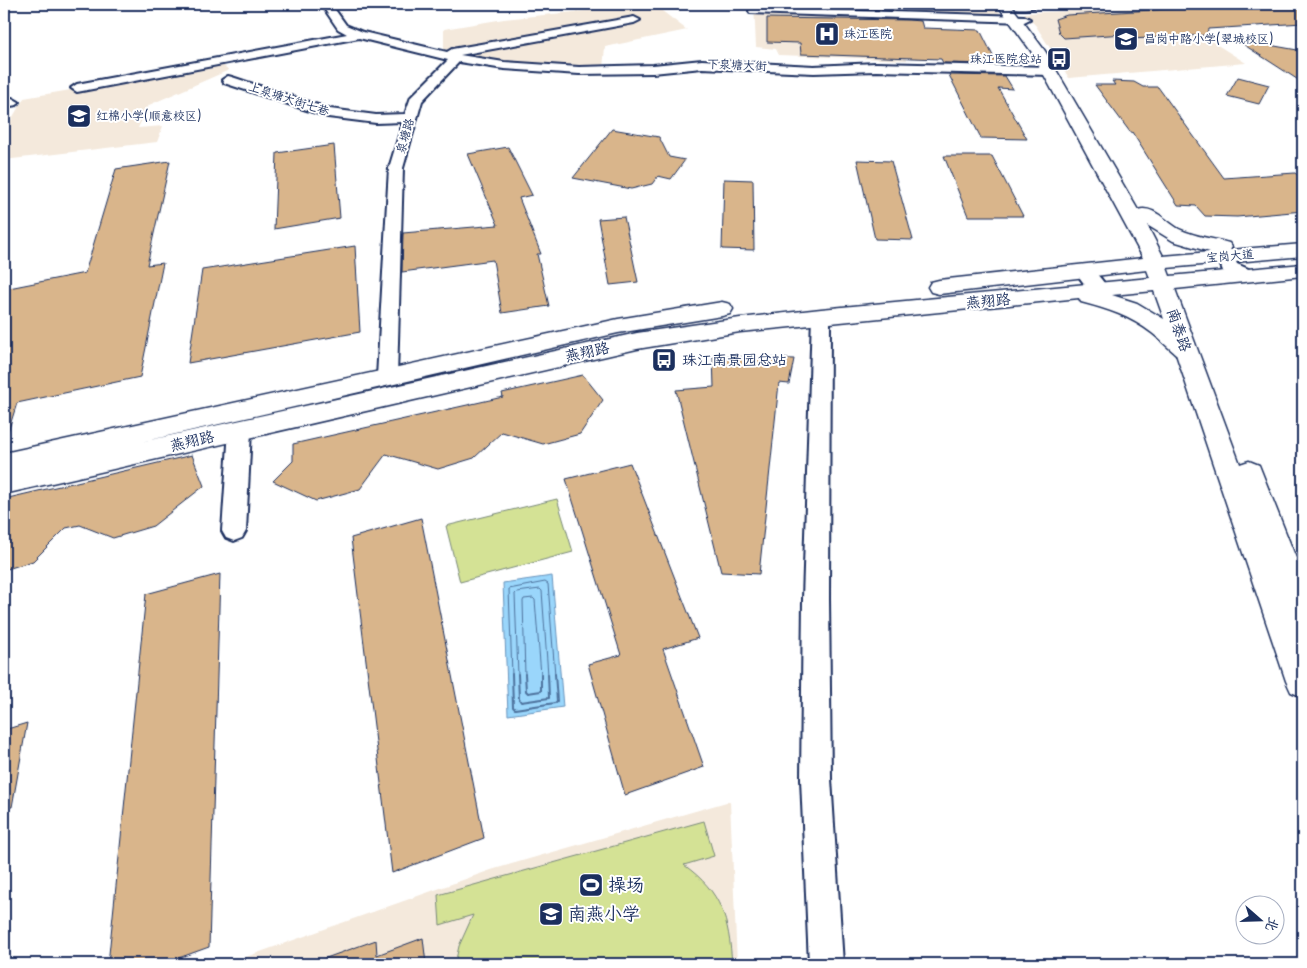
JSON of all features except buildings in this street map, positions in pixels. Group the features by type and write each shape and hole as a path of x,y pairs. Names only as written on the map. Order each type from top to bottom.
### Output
{"main road":[{"name":"南泰路","path":"1009,4 1077,98 1145,214 1167,272 1200,344 1303,616"},
{"name":"南泰路","path":"1020,19 1167,272 1186,350 1303,681"},
{"path":"1145,214 1171,233 1199,244 1293,250"},
{"name":"宝岗大道","path":"1167,272 1229,256 1293,250"},
{"name":"宝岗大道","path":"1167,272 1247,275 1303,270"},
{"name":"燕翔路","path":"4,463 618,326 679,315 1084,271 1167,272"},
{"name":"燕翔路","path":"4,483 636,341 740,325 821,316 1100,290 1167,272"},
{"path":"1060,294 1105,299 1141,314 1155,322 1186,350"}],"street":[{"path":"326,4 342,27 359,35 450,56 634,20"},
{"path":"1009,4 1035,4"},
{"path":"754,11 1020,19"},
{"path":"77,88 359,35"},
{"name":"下泉塘大街","path":"450,56 487,65 531,70 653,68 707,64 852,70 876,67 1050,71"},
{"name":"泉塘路","path":"387,377 396,168 416,100 450,56"},
{"name":"上泉塘大街七巷","path":"228,80 328,113 376,119 411,118"},
{"path":"1229,256 1226,260 1229,267 1247,275"},
{"path":"1084,271 1100,290"},
{"path":"821,316 816,599 816,779 826,964"},
{"path":"234,531 240,430"}],"shaded area":[{"path":"653,4 687,30 605,47 603,68 542,68 444,54 444,29 504,19"},
{"name":"珠江医院","path":"754,4 992,4 1007,20 896,19 907,60 779,55 776,49 756,47"},
{"name":"昌岗中路小学(翠城校区)","path":"1157,7 1246,63 1069,78 1036,26 1024,13"},
{"name":"红棉小学(顺意校区)","path":"221,64 229,70 149,105 138,128 163,126 157,142 4,160 4,132 24,98"},
{"name":"操场","path":"730,801 737,964 243,964 243,958 491,870"}],"green space":[{"path":"557,499 573,552 460,582 446,526"},
{"name":"操场","path":"704,821 714,856 684,865 707,886 721,908 729,934 732,964 455,964 459,946 473,915 440,925 438,895"}],"water":[{"path":"552,576 563,707 508,715 503,583"}],"place":[{"name":"珠江医院","path":"827,34"},
{"name":"昌岗中路小学(翠城校区)","path":"1126,39"},
{"name":"珠江医院总站","path":"1059,59"},
{"name":"红棉小学(顺意校区)","path":"79,116"},
{"name":"珠江南景园总站","path":"664,360"},
{"name":"操场","path":"591,885"},
{"name":"南燕小学","path":"551,914"}]}
